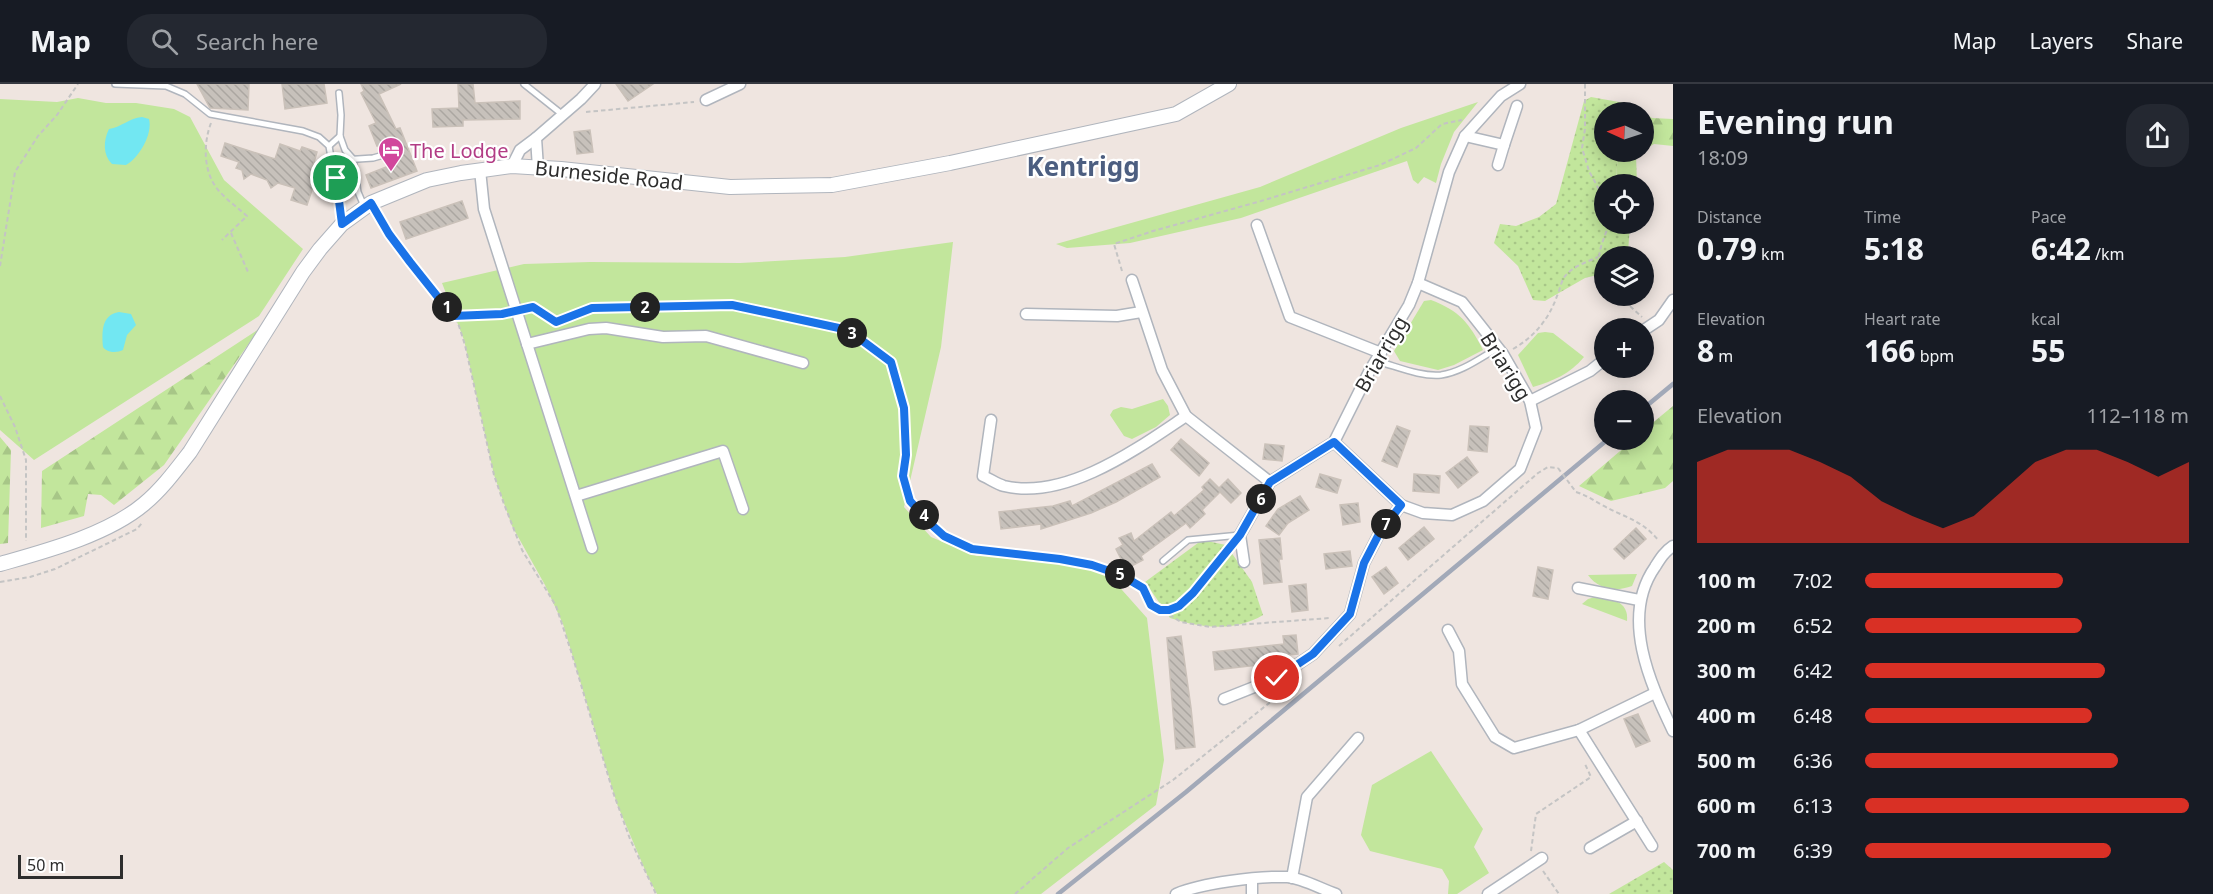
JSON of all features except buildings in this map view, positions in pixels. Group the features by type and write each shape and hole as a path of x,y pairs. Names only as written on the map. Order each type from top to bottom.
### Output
{"street":[{"path":"512,166 520,150 563,115 595,84"},
{"path":"706,100 740,84"},
{"name":"Burneside Road","path":"0,564 26,557 103,528 143,504 171,477 190,452 303,272 320,249 342,224 368,206 427,180 512,166 730,187 832,184 950,163 1176,114 1229,84"},
{"name":"Briarrigg","path":"1334,442 1378,357 1410,305 1449,172 1465,136 1501,96 1520,84"},
{"path":"1498,165 1517,106"},
{"path":"1465,136 1504,145"},
{"path":"536,138 538,168"},
{"path":"480,170 484,209 592,548"},
{"path":"1257,225 1290,317 1378,357"},
{"path":"1132,280 1162,370 1186,416 1270,482"},
{"name":"Briarigg","path":"1334,442 1401,505 1423,513 1452,515 1483,501 1520,469 1536,428 1530,401 1500,351 1462,302 1418,283"},
{"path":"1654,323 1659,320 1673,300"},
{"path":"1026,314 1118,316 1141,312"},
{"path":"527,344 589,329 606,328 663,337 714,338 803,363"},
{"path":"1530,401 1594,368"},
{"path":"991,420 983,476 1004,486 1030,488 1067,483 1122,458 1186,416"},
{"path":"1244,562 1240,535 1270,482 1334,442"},
{"path":"576,496 723,451 743,509"},
{"path":"1224,699 1277,678 1313,654 1350,614 1364,563 1379,534 1401,505"},
{"path":"1669,549 1650,574 1639,600 1640,636 1646,665 1655,693 1673,731"},
{"path":"1578,588 1639,600"},
{"path":"1448,630 1459,651 1462,684 1495,737 1514,748 1579,730 1655,693"},
{"path":"1579,730 1652,846"},
{"path":"1292,878 1307,797 1358,738"},
{"path":"1590,848 1636,821"},
{"path":"1488,894 1536,862"},
{"path":"1176,894 1187,889 1252,880 1292,878 1336,894"},
{"path":"1252,880 1252,894"}],"lane":[{"path":"115,84 167,85 185,94 210,114 303,131 320,137 329,146 342,224"},
{"path":"524,84 563,115"},
{"path":"339,93 340,136 345,150 353,159 358,192 368,206"},
{"path":"329,146 340,136"},
{"path":"333,162 373,158 394,152"},
{"path":"1378,357 1422,374 1441,375 1460,370 1500,351"},
{"path":"1163,561 1188,540 1240,535"}],"path":[{"path":"0,267 15,172 38,136 57,115 78,84"},
{"path":"1585,84 1585,129 1582,148 1594,180"},
{"path":"582,112 706,100"},
{"path":"214,115 206,142 207,170 218,190 247,216 222,240"},
{"path":"1122,272 1114,244 1380,165 1416,148 1443,124 1483,116"},
{"path":"368,206 453,316 465,345 494,475 504,504 522,550 545,585 559,615 613,792 630,839 656,894"},
{"path":"231,233 248,272"},
{"path":"1500,351 1525,342 1541,326 1556,299 1564,276 1594,259"},
{"path":"453,316 517,312 533,307 556,322 592,308 732,305 848,330 891,362 904,408 906,455 903,476 910,501 944,536 972,549 1060,559 1092,565 1121,575 1143,588 1151,605 1181,622 1210,627 1336,619"},
{"path":"1628,306 1639,318"},
{"path":"0,396 15,427 26,460 26,557"},
{"path":"1558,468 1576,492 1645,525 1669,549"},
{"path":"1160,610 1169,610 1179,606 1193,593 1240,535"},
{"path":"1559,894 1536,862 1536,814 1591,777 1580,754 1590,747"}],"green space":[{"path":"1591,97 1619,102 1594,102 1594,162 1617,162 1616,174 1594,174 1594,234 1629,234 1628,246 1594,246 1594,276 1585,278 1545,301 1533,300 1518,266 1494,243 1500,224 1516,226 1539,217 1556,204 1584,101"},
{"path":"78,98 174,109 190,117 224,180 303,249 259,316 34,460 0,430 0,99 57,102"},
{"path":"1478,102 1454,132 1436,183 1424,177 1418,184 1413,180 1407,161 1241,218 1130,243 1067,248 1056,244 1260,187 1401,128"},
{"path":"1654,118 1673,119 1673,146 1654,144"},
{"path":"1617,162 1636,162 1637,174 1616,174"},
{"path":"953,242 941,347 904,507 931,537 977,556 1033,556 1092,565 1106,572 1147,618 1164,760 1156,805 1041,894 657,894 617,804 563,624 545,585 512,526 494,475 464,340 442,283 524,264 740,263 845,257"},
{"path":"1431,300 1463,319 1483,350 1454,365 1438,370 1400,361 1394,351 1424,301"},
{"path":"259,329 164,465 114,505 101,495 88,494 84,516 41,528 42,471"},
{"path":"1538,333 1553,333 1584,357 1561,376 1533,387 1518,355"},
{"path":"1163,399 1170,415 1156,427 1132,439 1124,436 1110,415 1113,410 1121,407 1132,409"},
{"path":"1673,406 1673,481 1665,488 1611,501 1579,486 1621,450 1654,450 1654,422"},
{"path":"0,437 11,450 8,543 0,544"},
{"path":"1202,540 1226,545 1252,582 1263,615 1241,624 1217,627 1170,618 1145,582"},
{"path":"1637,574 1632,586 1620,589 1603,587 1588,575"},
{"path":"1595,597 1607,598 1622,605 1627,614 1627,621 1582,604"},
{"path":"1431,751 1483,829 1474,847 1489,873 1457,894 1448,894 1449,881 1442,869 1370,851 1361,835 1372,785"},
{"path":"1664,862 1673,870 1673,894 1609,894"}],"water":[{"path":"142,117 149,119 150,125 147,138 140,151 126,165 112,164 105,148 109,129"},
{"path":"119,312 131,314 136,325 127,335 123,350 115,352 103,347 104,325 109,317"}],"railway":[{"path":"1654,400 1673,384"},
{"path":"1058,894 1186,792 1595,450"}],"place":[{"name":"The Lodge","path":"391,173"}],"district":[{"name":"Kentrigg","path":"1083,166"}],"route":[{"path":"336,178 342,224 371,203 389,234 453,316 502,314 533,307 556,322 592,308 732,305 848,330 891,362 904,408 906,455 903,476 910,501 944,536 972,549 985,552 1060,559 1092,565 1121,575 1143,588 1151,605 1160,610 1169,610 1179,606 1193,593 1240,535 1270,482 1334,442 1401,505 1379,534 1364,563 1350,614 1313,654 1277,678"}]}
